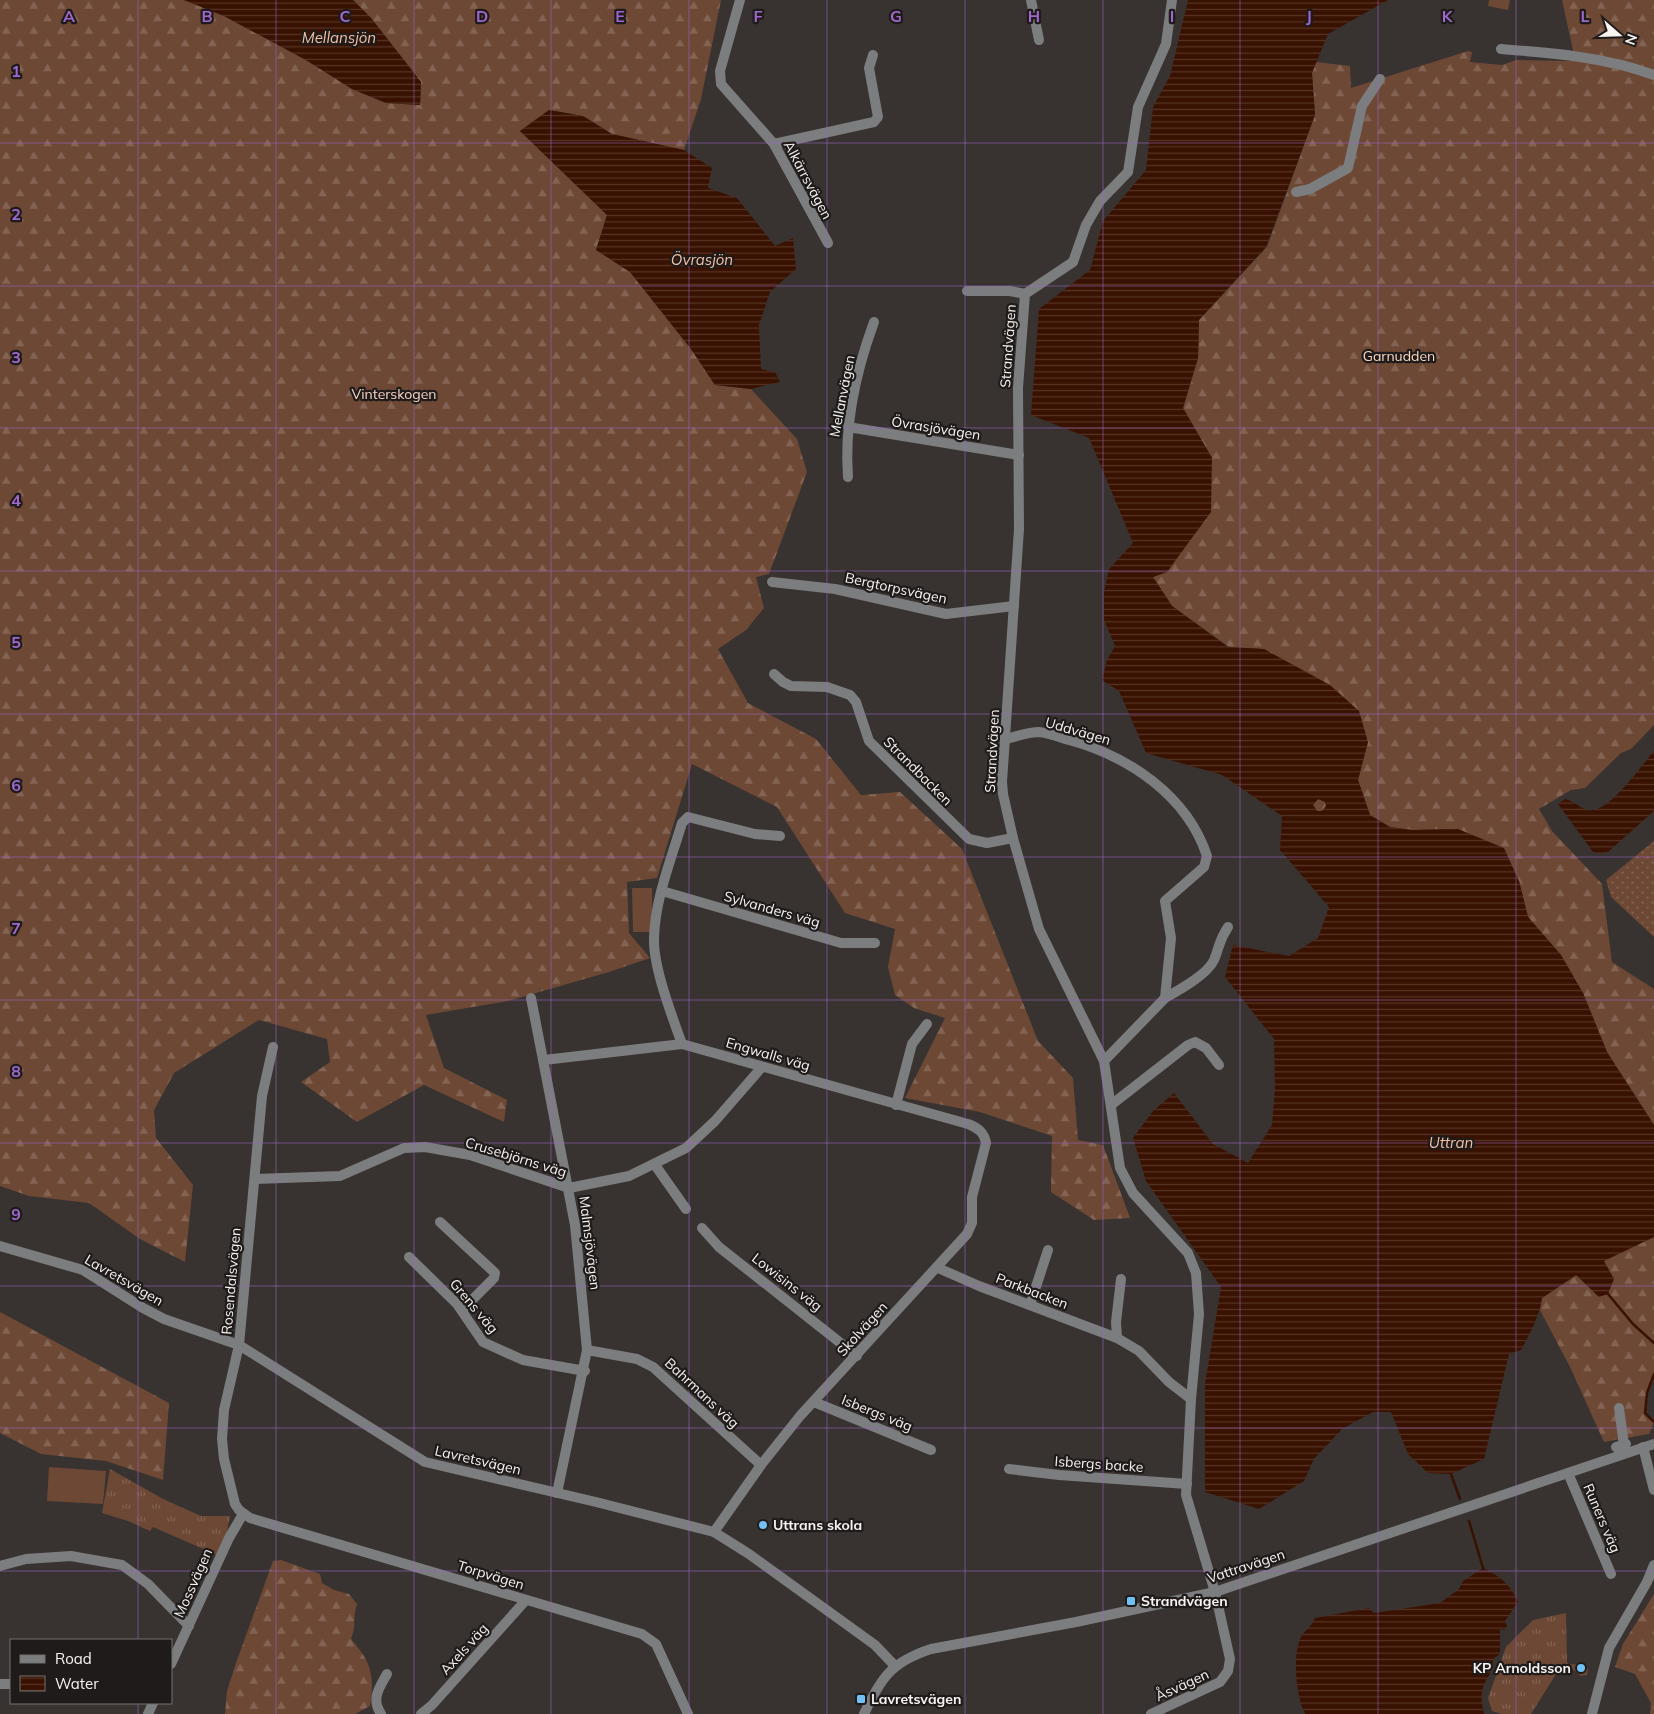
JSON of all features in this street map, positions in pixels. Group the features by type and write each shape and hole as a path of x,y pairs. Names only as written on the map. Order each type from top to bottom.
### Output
{"street":[{"name":"Alkärrsvägen","path":"740,0 723,59 720,79 724,88 774,144 828,243"},
{"path":"1031,0 1039,40"},
{"name":"Strandvägen","path":"1172,0 1166,44 1138,107 1128,172 1100,200 1086,225 1073,262 1025,294 1018,388 1019,529 1003,794 1013,838 1039,930 1104,1061 1120,1168 1134,1193 1188,1253 1196,1273 1199,1314 1190,1399 1186,1495 1215,1592"},
{"path":"1501,49 1571,55 1636,68 1654,75"},
{"path":"774,144 874,122 878,117 869,68 873,55"},
{"path":"1296,192 1310,189 1348,168 1362,106 1380,79"},
{"path":"967,292 1010,291 1025,294"},
{"name":"Mellanvägen","path":"848,477 848,427 858,376 874,322"},
{"name":"Övrasjövägen","path":"848,427 1019,455"},
{"name":"Bergtorpsvägen","path":"772,582 835,589 946,614 1014,606"},
{"name":"Strandbacken","path":"774,674 791,686 827,687 850,695 856,702 869,741 970,839 987,843 1013,838"},
{"name":"Uddvägen","path":"1005,739 1038,732 1110,753 1152,780 1169,795 1193,825 1208,856 1204,867 1165,901 1171,938 1165,998"},
{"path":"682,1044 658,965 654,940 655,918 682,823 688,817 755,834 780,836"},
{"name":"Sylvanders väg","path":"662,891 841,942 875,943"},
{"path":"1104,1061 1165,998 1188,985 1214,961 1219,940 1228,928"},
{"name":"Malmsjövägen","path":"531,998 575,1225 587,1350 585,1371 557,1493"},
{"path":"896,1105 912,1044 927,1024"},
{"path":"1111,1105 1188,1045 1196,1042 1206,1048 1219,1065"},
{"name":"Engwalls väg","path":"544,1060 682,1044 980,1129"},
{"name":"Rosendalsvägen","path":"243,1514 235,1504 224,1459 222,1440 224,1410 239,1344 262,1096 273,1047"},
{"name":"Crusebjörns väg","path":"255,1178 340,1176 404,1148 426,1147 470,1155 569,1188 629,1176 655,1165 690,1144 715,1121 762,1066"},
{"name":"Skolvägen","path":"714,1532 761,1465 814,1402 963,1240 970,1228 972,1197 986,1143 980,1129"},
{"path":"655,1165 686,1209"},
{"path":"440,1222 495,1273 494,1278 462,1310"},
{"name":"Lowisins väg","path":"702,1228 719,1247 857,1356"},
{"name":"Lavretsvägen","path":"0,1246 83,1270 164,1319 239,1344 425,1462 714,1532 749,1554 874,1645 895,1666"},
{"path":"1030,1305 1048,1250"},
{"name":"Grens väg","path":"409,1257 462,1310 483,1342 524,1360 585,1371"},
{"name":"Parkbacken","path":"938,1268 1117,1338 1139,1351 1169,1382 1190,1399"},
{"path":"1117,1338 1116,1322 1121,1279"},
{"name":"Bahrmans väg","path":"587,1350 637,1359 653,1367 761,1465"},
{"name":"Isbergs väg","path":"814,1402 931,1450"},
{"path":"1619,1408 1622,1448"},
{"name":"Vattravägen","path":"864,1714 882,1680 895,1666 914,1655 930,1649 1076,1622 1215,1592 1568,1473 1622,1448 1643,1447 1654,1444"},
{"path":"1643,1447 1654,1490"},
{"name":"Isbergs backe","path":"1009,1469 1059,1475 1187,1484"},
{"name":"Runers väg","path":"1568,1473 1611,1574"},
{"name":"Torpvägen","path":"243,1514 250,1518 649,1638 658,1648 688,1714"},
{"name":"Mossvägen","path":"172,1662 229,1538 243,1514"},
{"path":"0,1566 26,1559 71,1556 122,1565 148,1584 189,1626"},
{"path":"1592,1714 1609,1648 1647,1582 1654,1565"},
{"name":"Åsvägen","path":"1151,1714 1220,1682 1228,1671 1230,1658 1215,1592"},
{"name":"Axels väg","path":"421,1714 432,1705 526,1600"},
{"path":"381,1714 375,1700 387,1674"}],"green space":[{"name":"Vinterskogen","path":"0,0 184,0 224,16 306,60 352,89 386,103 420,105 421,82 371,18 353,0 721,0 701,99 684,150 612,134 583,116 549,110 520,131 607,215 596,250 630,272 691,349 715,385 751,389 797,439 807,472 769,574 756,577 764,608 746,630 718,649 748,703 816,739 861,795 900,792 962,849 1038,1041 1073,1078 1078,1140 1103,1145 1130,1218 1094,1220 1051,1192 1052,1136 980,1112 905,1098 945,1018 914,1008 895,995 888,967 895,929 845,913 777,807 692,764 657,878 627,882 629,933 650,958 609,972 508,1001 426,1015 444,1068 507,1100 504,1122 424,1085 357,1122 301,1082 330,1062 327,1039 259,1020 174,1073 154,1110 156,1138 193,1185 185,1262 140,1239 89,1203 29,1196 0,1186"},
{"path":"1489,0 1510,0 1508,10 1488,6"},
{"name":"Garnudden","path":"1562,0 1654,0 1654,725 1631,749 1621,753 1585,788 1571,790 1539,809 1552,831 1602,884 1612,962 1654,989 1654,1125 1607,1052 1583,993 1561,955 1528,917 1519,881 1458,829 1412,830 1390,827 1370,815 1358,780 1368,742 1264,649 1229,647 1172,606 1153,577 1167,572 1212,458 1183,408 1198,358 1199,320 1267,247 1315,115 1312,73 1316,62 1350,66 1351,88 1468,51 1472,52 1470,62 1502,65 1516,60 1570,61 1573,50"},
{"path":"1318,799 1325,801 1326,806 1323,811 1317,811 1313,805"},
{"path":"1654,841 1654,937 1611,897 1606,880"},
{"path":"632,888 652,888 652,932 633,932"},
{"path":"1654,1237 1654,1374 1647,1393 1645,1413 1654,1422 1649,1434 1604,1442 1571,1369 1540,1310 1542,1298 1577,1275 1599,1297 1603,1261"},
{"path":"0,1312 169,1403 163,1480 106,1461 41,1454 0,1433"},
{"path":"49,1467 106,1471 103,1504 47,1501"},
{"path":"110,1469 163,1499 201,1516 230,1516 226,1537 217,1555 153,1527 150,1531 128,1521 102,1513"},
{"path":"281,1560 320,1574 322,1583 334,1590 349,1594 357,1604 351,1639 363,1655 370,1670 372,1686 370,1706 355,1714 225,1714 227,1691 273,1561"},
{"path":"1654,1594 1654,1714 1650,1714 1651,1703 1635,1674 1615,1667 1623,1644"},
{"path":"1566,1613 1567,1662 1569,1664 1584,1665 1588,1669 1587,1675 1581,1676 1574,1670 1561,1666 1531,1714 1502,1714 1492,1711 1488,1698 1506,1647 1533,1620"}],"water":[{"name":"Mellansjön","path":"184,0 353,0 371,18 421,82 420,105 386,103 352,89 306,60 224,16"},
{"name":"Uttran","path":"1188,0 1388,0 1328,34 1312,73 1315,115 1266,247 1199,320 1198,358 1183,408 1212,458 1211,512 1167,572 1153,577 1172,606 1228,647 1264,649 1330,685 1359,711 1368,742 1358,780 1370,815 1390,827 1412,830 1458,829 1504,848 1519,881 1528,917 1561,955 1583,993 1607,1052 1654,1125 1654,1237 1604,1261 1614,1279 1608,1294 1599,1297 1576,1275 1542,1298 1536,1319 1521,1350 1509,1354 1484,1459 1451,1474 1428,1473 1408,1454 1391,1412 1373,1412 1342,1429 1314,1459 1304,1481 1259,1509 1205,1492 1205,1384 1221,1287 1146,1181 1133,1138 1153,1111 1174,1093 1213,1144 1248,1163 1272,1125 1275,1089 1274,1039 1225,977 1233,945 1289,956 1318,938 1329,907 1280,850 1282,816 1222,775 1146,753 1119,691 1102,680 1107,660 1115,646 1104,620 1104,592 1109,569 1133,543 1089,438 1031,415 1039,309 1090,270 1103,221 1146,170 1153,107 1170,76","holes":["1318,799 1325,802 1326,806 1322,811 1317,811 1313,805"]},
{"name":"Övrasjön","path":"549,110 583,116 612,134 684,150 712,168 708,188 737,198 775,246 793,238 796,269 770,292 759,325 761,369 775,372 780,382 751,389 715,385 691,349 630,272 596,250 607,215 520,131"},
{"path":"1654,751 1654,811 1608,852 1600,854 1593,852 1558,804 1565,799 1589,810 1601,807 1617,794"},
{"path":"1483,1568 1504,1581 1512,1590 1518,1602 1505,1621 1507,1626 1504,1630 1500,1629 1500,1654 1493,1659 1491,1671 1482,1692 1484,1714 1305,1714 1297,1686 1297,1654 1301,1637 1315,1618 1369,1608 1374,1613 1440,1603 1459,1589 1463,1581"}],"waterway":[{"path":"1608,1294 1633,1324 1654,1343"},
{"path":"1654,1374 1647,1393 1645,1413 1654,1422"},
{"path":"1451,1474 1460,1499"},
{"path":"1469,1521 1483,1568"}],"place":[{"name":"Uttrans skola","path":"763,1525"},
{"name":"Strandvägen","path":"1131,1601"},
{"name":"KP Arnoldsson","path":"1581,1668"},
{"name":"Lavretsvägen","path":"861,1699"}]}
